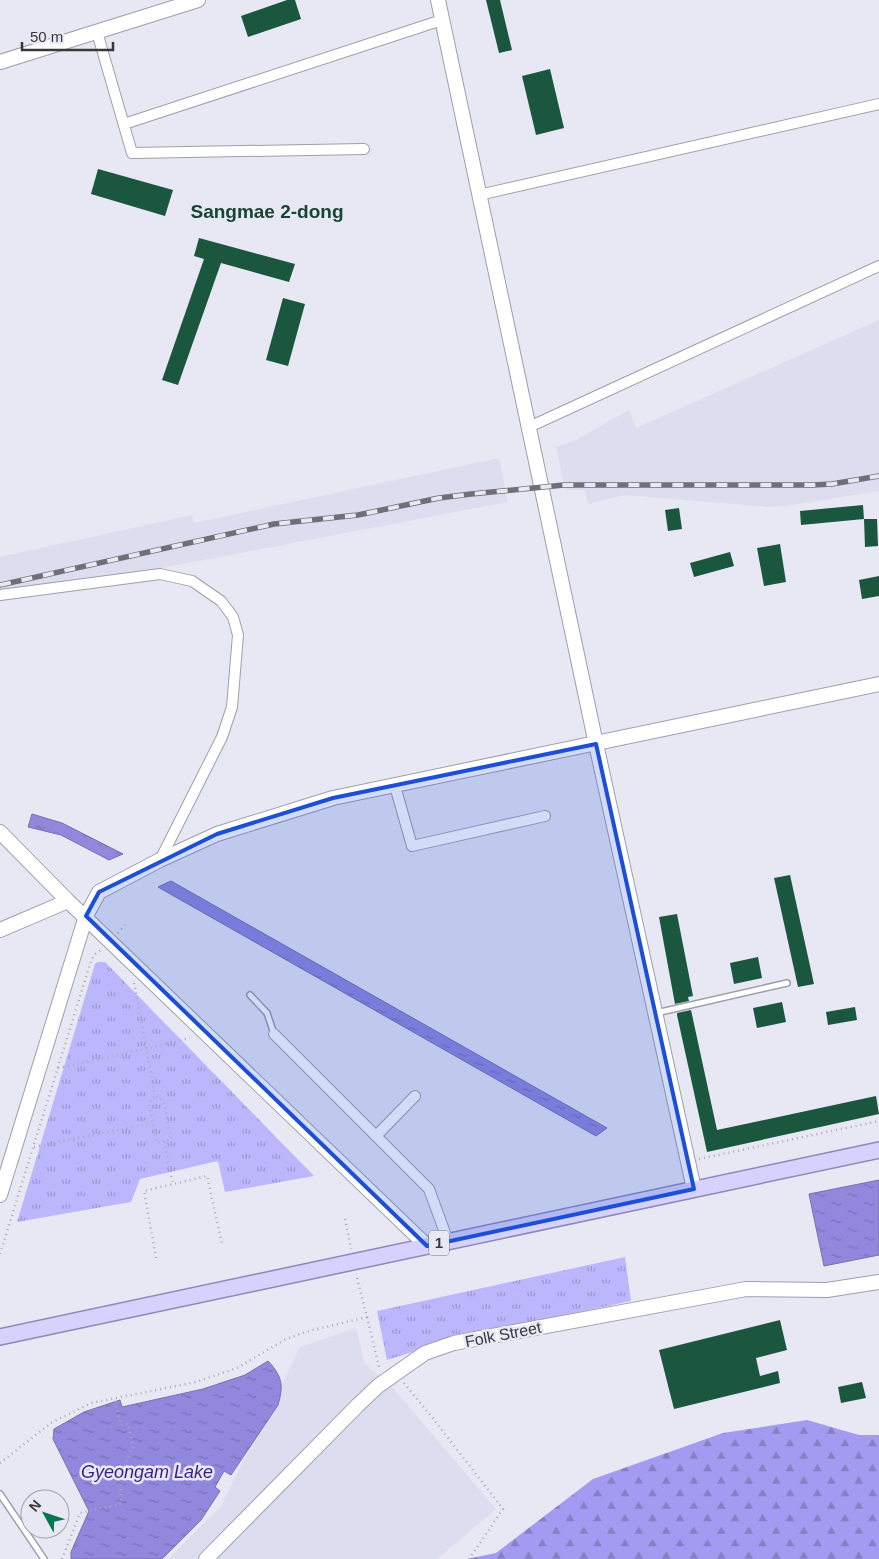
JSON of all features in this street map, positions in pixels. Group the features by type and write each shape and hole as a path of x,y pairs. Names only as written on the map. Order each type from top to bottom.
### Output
{"main road":[{"name":"1","path":"0,1338 879,1150"}],"street":[{"path":"0,62 198,0"},
{"path":"438,0 596,744 694,1189"},
{"path":"124,124 442,20"},
{"path":"97,32 132,153 364,149"},
{"path":"479,195 879,104"},
{"path":"529,427 879,266"},
{"path":"0,595 160,574 192,581 221,600 233,617 238,635 232,707 222,737 160,860"},
{"path":"0,1195 86,916 99,892 160,860 216,834 333,798 879,684"},
{"path":"395,786 412,846 545,816"},
{"path":"0,832 110,941 426,1246"},
{"path":"0,930 68,900"},
{"path":"274,1034 429,1190 448,1241"},
{"path":"376,1136 415,1096"},
{"name":"Folk Street","path":"206,1559 358,1405 395,1373 425,1353 454,1343 746,1289 827,1290 879,1282"}],"lane":[{"path":"655,1013 787,983"},
{"path":"250,995 267,1012 274,1034"},
{"path":"0,1494 44,1559"}],"path":[{"path":"0,1254 91,961 94,955 125,925"},
{"path":"134,983 155,1095 164,1102 171,1139 156,1143 149,1104 155,1095"},
{"path":"58,1068 190,1038"},
{"path":"688,1161 879,1121"},
{"path":"33,1147 152,1123"},
{"path":"164,1141 173,1184"},
{"path":"156,1258 144,1191 207,1176 222,1244"},
{"path":"344,1219 379,1367 395,1373 503,1509 469,1559"},
{"path":"0,1463 51,1423 91,1403 196,1382 237,1368 286,1339 309,1331 366,1317"},
{"path":"62,1559 80,1513 121,1504 121,1476 133,1446 128,1424 121,1425 114,1398"}],"highlighted area":[{"path":"596,744 694,1189 427,1246 86,916 99,892 217,834 333,798"}],"shaded area":[{"path":"879,320 879,491 787,506 769,507 625,495 588,504 585,490 565,490 556,447 576,440 629,410 636,428"},
{"path":"499,458 508,502 0,599 0,557 192,515 194,523"},
{"path":"356,1328 365,1364 394,1389 496,1509 437,1559 168,1559 221,1506 300,1347"}],"green space":[{"path":"105,962 314,1176 225,1192 218,1161 140,1179 131,1202 17,1222 95,964"},
{"path":"625,1257 631,1301 460,1337 387,1360 377,1311"},
{"path":"807,1420 859,1435 879,1435 879,1559 467,1559 496,1553 593,1479 723,1433"}],"water":[{"path":"32,814 62,823 123,854 109,860 61,835 28,827"},
{"path":"171,881 607,1128 596,1136 158,887"},
{"path":"879,1180 879,1255 824,1266 809,1194"},
{"name":"Gyeongam Lake","path":"268,1361 279,1376 281,1392 278,1405 231,1475 224,1471 215,1487 220,1491 201,1520 162,1559 71,1559 71,1552 89,1511 53,1439 54,1429 84,1412 120,1400 122,1407 203,1389 245,1375"}],"building":[{"path":"287,0 295,0 301,19 248,37 241,16"},
{"path":"486,0 500,0 512,50 499,53"},
{"path":"550,69 564,128 536,135 522,76"},
{"path":"98,169 173,190 165,216 91,194"},
{"path":"199,238 295,264 289,282 221,263 178,385 162,380 204,259 194,256"},
{"path":"283,298 305,304 288,366 266,360"},
{"path":"863,505 864,519 801,525 800,511"},
{"path":"679,508 682,529 668,531 665,510"},
{"path":"864,519 877,519 878,546 865,547"},
{"path":"780,544 786,582 764,586 757,548"},
{"path":"730,552 734,566 694,577 690,563"},
{"path":"879,576 879,596 862,599 859,580"},
{"path":"790,875 814,984 798,987 774,878"},
{"path":"677,914 693,996 688,997 689,1001 675,1004 659,917"},
{"path":"758,957 762,978 734,984 730,963"},
{"path":"782,1002 786,1022 757,1028 753,1008"},
{"path":"855,1007 857,1020 828,1025 826,1012"},
{"path":"691,1010 717,1130 876,1096 879,1114 707,1152 677,1015 677,1013"},
{"path":"780,1320 787,1350 756,1358 760,1376 778,1371 780,1383 674,1409 659,1350"},
{"path":"862,1382 866,1398 841,1403 838,1387"}],"railway":[{"path":"0,585 274,524 358,515 439,498 471,494 564,485 813,485 832,484 879,476"}],"district":[{"name":"Sangmae 2-dong","path":"267,211"}]}
